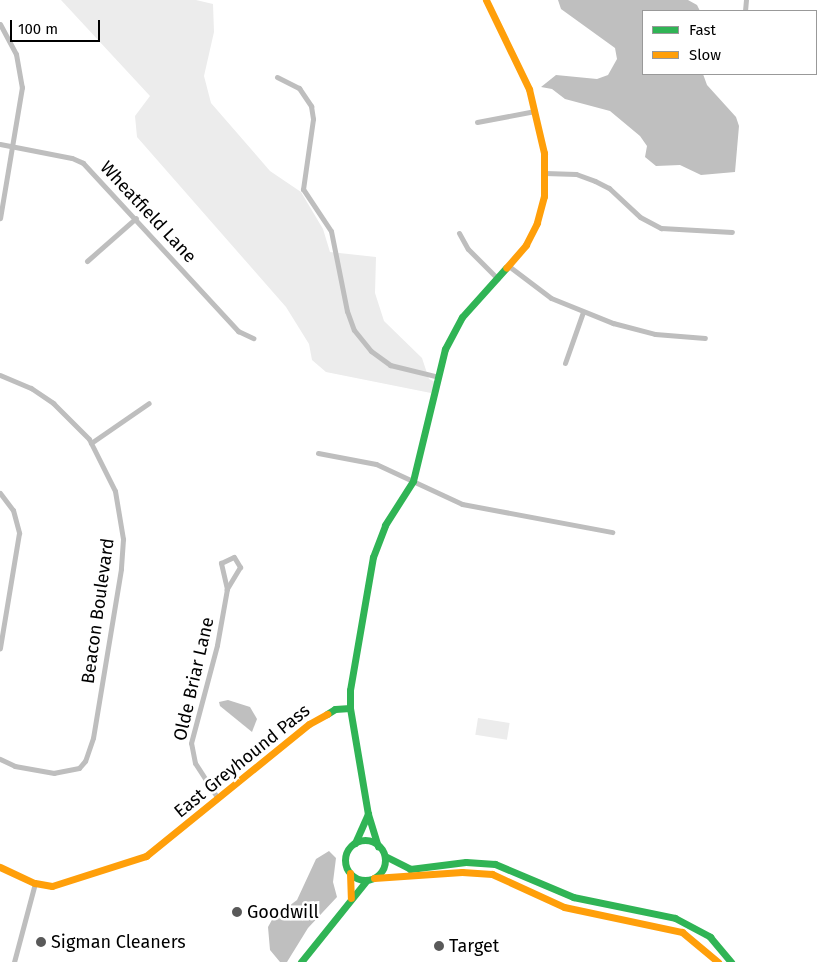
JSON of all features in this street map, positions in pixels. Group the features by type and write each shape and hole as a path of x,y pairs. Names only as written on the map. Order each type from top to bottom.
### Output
{"street":[{"path":"486,0 518,61 536,111 545,173 544,196 537,223 510,267 452,332 413,481 386,525 373,557 350,690 350,708 368,814 378,846 385,856 397,866 410,868 466,862 494,864 572,897 675,918 710,937 731,962"},
{"path":"0,24 12,45 21,76 13,146 0,218"},
{"path":"277,77 300,88 312,106 313,119 304,189 331,231 347,311 354,330 370,351 390,365 439,377"},
{"path":"477,122 536,111"},
{"name":"Wheatfield Lane","path":"0,144 79,160 92,170 238,331 253,338"},
{"path":"545,173 576,174 595,180 647,222 662,228 732,232"},
{"path":"88,261 136,218"},
{"path":"459,233 468,249 498,280"},
{"path":"510,267 542,292 583,312 641,332 704,338"},
{"path":"566,363 583,312"},
{"name":"Beacon Boulevard","path":"0,375 32,388 53,403 91,443 115,492 122,528 123,554 91,745 79,768 54,773 21,768 0,759"},
{"path":"91,443 148,403"},
{"path":"318,453 376,464 462,504 612,532"},
{"path":"0,493 13,510 19,533 0,648"},
{"name":"Olde Briar Lane","path":"217,798 195,763 191,743 217,644 227,589 240,567 234,557 222,562 227,589"},
{"name":"East Greyhound Pass","path":"0,867 35,883 58,885 146,856 164,844 217,798 309,724 335,709 350,708"},
{"path":"351,898 350,873 346,854 354,844 368,814"},
{"path":"354,844 366,841 378,846"},
{"path":"303,961 342,915 351,898 383,869 385,856"},
{"path":"350,873 370,879 462,872 492,874 564,907 682,932 718,962"},
{"path":"14,962 35,883"}],"shaded area":[{"path":"61,0 196,0 213,4 214,32 204,76 211,103 270,171 301,192 323,229 330,252 376,257 375,293 384,321 422,358 429,379 435,382 431,393 326,372 312,360 309,344 286,307 137,137 135,116 150,96"},
{"path":"558,0 688,0 697,5 700,10 642,10 642,75 703,75 707,85 736,117 739,126 735,172 701,175 680,165 656,166 645,157 647,146 640,136 610,111 565,99 552,89 541,87 556,75 597,79 608,75 617,59 615,48 561,9"},
{"path":"228,700 250,707 257,719 252,732 220,706 219,702"},
{"path":"478,718 510,723 507,740 475,735"},
{"path":"329,851 336,858 333,882 337,897 308,928 287,962 280,962 270,950 268,927 273,918 297,900 316,859"}],"traffic: fast":[{"path":"327,714 335,709 350,708 350,690 373,557 385,525 413,481 445,349 462,317 506,268"},
{"path":"350,708 368,814 378,846"},
{"path":"355,843 368,814"},
{"path":"365,840 379,846 385,860 379,874 365,880 351,874 345,860 351,846 365,840"},
{"path":"385,856 410,869 466,862 495,864 573,897 675,918 710,937 731,962"},
{"path":"301,962 367,880"}],"traffic: slow":[{"path":"486,0 529,89 544,153 544,196 537,223 526,245 506,268"},
{"path":"0,867 35,883 52,886 146,856 309,724 327,714"},
{"path":"374,878 462,872 492,874 564,907 682,932 718,962"},
{"path":"350,873 351,898"}],"place":[{"name":"Goodwill","path":"237,912"},
{"name":"Sigman Cleaners","path":"41,942"},
{"name":"Target","path":"439,946"}]}
